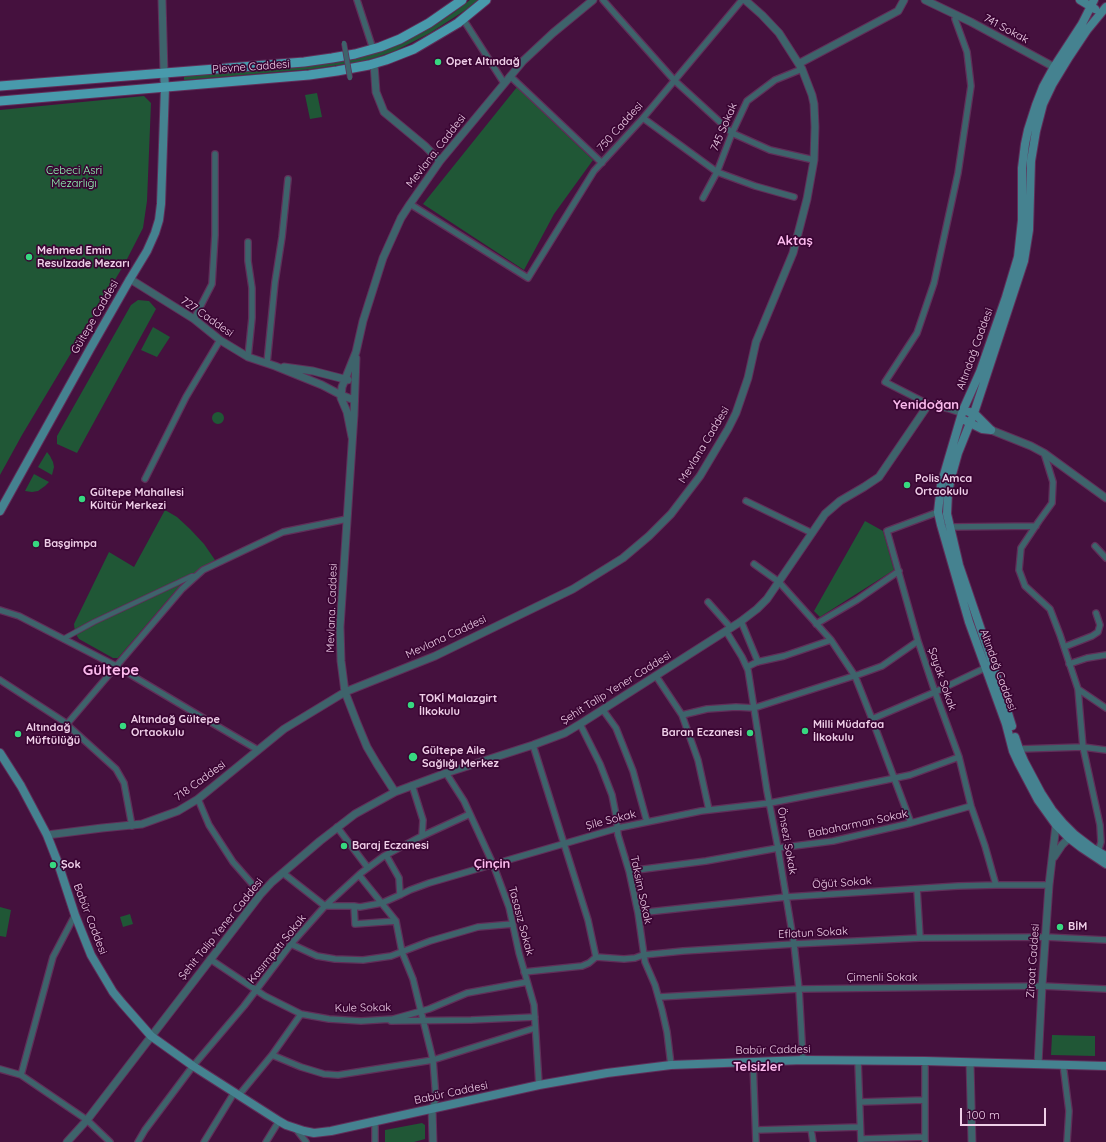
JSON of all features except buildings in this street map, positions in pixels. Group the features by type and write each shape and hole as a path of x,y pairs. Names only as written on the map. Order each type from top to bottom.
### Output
{"main road":[{"name":"Plevne Caddesi","path":"0,86 325,59 355,54 400,39 424,26 462,0"},
{"name":"Plevne Caddesi","path":"0,101 309,75 374,64 414,49 463,19 486,0"},
{"path":"1080,0 1092,3 1104,12"},
{"name":"Altındağ Caddesi","path":"1092,3 1082,24 1054,67 1039,96 1026,138 1022,168 1021,230 1015,268 980,372 962,414 943,477 938,512 969,622 1006,724 1013,751 1019,764 1038,800 1056,825 1106,856"},
{"name":"Altındağ Caddesi","path":"1104,12 1087,30 1052,86 1043,104 1036,131 1032,161 1029,230 1024,261 974,413 954,465 948,494 947,514 960,571 993,665 1019,750 1041,794 1052,810 1068,828 1072,836 1090,854 1106,864"},
{"name":"Gültepe Caddesi","path":"0,512 56,409 152,242 159,220 161,204 165,87 164,73"},
{"path":"962,414 974,413 991,430"},
{"path":"962,414 969,423 982,429 991,430"},
{"name":"Babür Caddesi","path":"0,753 21,786 47,835 88,949 113,992 151,1036 193,1066 280,1121 296,1129 309,1133 320,1133 539,1085 613,1072 671,1064 803,1060 925,1061 1106,1066"}],"street":[{"path":"162,0 164,73"},
{"path":"358,0 373,49"},
{"name":"Mevlana. Caddesi","path":"395,792 367,747 345,692 341,661 340,627 352,437 354,380 356,352 363,321 383,258 401,218 440,160 527,56 593,0"},
{"path":"603,0 674,80 732,133 770,150 814,160"},
{"path":"743,0 772,25 801,66"},
{"name":"750 Caddesi","path":"410,204 528,278 594,171 643,118 743,0"},
{"name":"745 Sokak","path":"703,198 717,172 732,133 747,102 775,80 898,11 904,0"},
{"name":"741 Sokak","path":"925,0 971,22 1054,67"},
{"path":"463,19 504,83"},
{"path":"955,19 967,52 971,86 958,172 934,283 917,333 885,382 932,406 940,406 962,414"},
{"path":"344,43 350,78"},
{"path":"374,64 376,92 384,112 440,160"},
{"name":"Mevlana Caddesi","path":"345,692 435,656 573,589 623,558 648,536 671,514 700,476 736,413 748,378 756,342 793,253 814,160 814,104 801,66"},
{"path":"510,76 602,163"},
{"path":"643,118 717,172 755,186 794,197"},
{"path":"194,319 212,284 215,235 215,154"},
{"path":"267,363 288,180"},
{"path":"248,242 248,261 252,288 252,318 248,357"},
{"name":"727 Caddesi","path":"130,279 194,319 220,340 248,357 322,385 354,400"},
{"path":"145,479 186,397 220,340"},
{"name":"Mevlana. Caddesi","path":"352,437 347,412 341,395 344,380 356,352"},
{"name":"727 Caddesi","path":"275,366 313,371 344,380 354,380"},
{"name":"Şehit Talip Yener Caddesi","path":"67,1142 87,1120 260,895 283,873 355,814 395,792 446,773 560,735 604,710 741,621 762,604 825,514 843,499 879,477 926,408 932,406"},
{"path":"991,430 1031,446 1044,453 1106,498"},
{"path":"1044,453 1053,482 1052,503 1021,548 1019,570 1025,586 1050,609 1078,689 1082,747 1100,825 1101,842 1098,852"},
{"path":"746,501 812,533"},
{"name":"Şayak Sokak","path":"938,512 887,531 918,641 959,757 971,806 996,884"},
{"path":"67,724 182,589 204,570 283,532 347,520"},
{"path":"950,527 1036,526"},
{"path":"1096,546 1106,558"},
{"path":"754,564 778,582 831,640 855,676 911,823"},
{"path":"816,624 857,600 898,571"},
{"path":"63,639 94,622 182,580 192,576 197,576"},
{"name":"Önsezi Sokak","path":"708,602 728,630 747,667 794,944 799,989 803,1060"},
{"path":"0,610 19,616 116,666 258,750"},
{"path":"1064,647 1092,636 1098,632 1100,625 1096,613"},
{"path":"741,621 758,662"},
{"path":"747,667 758,662 784,656 831,640"},
{"path":"682,716 707,709 736,706 754,708 855,676 882,666 918,641"},
{"path":"1069,664 1087,658 1106,655"},
{"path":"872,718 935,692 985,668"},
{"path":"656,676 682,716 698,760 709,810"},
{"path":"0,680 67,724 116,769 124,783 132,826"},
{"path":"1078,689 1106,708"},
{"name":"718 Caddesi","path":"47,835 132,826 159,819 178,811 198,799 284,729 345,692"},
{"path":"604,710 616,728 633,771 647,822"},
{"name":"Taksim Sokak","path":"580,724 596,755 612,795 620,841 629,871 638,913 643,955 646,967 659,997 667,1032 671,1064"},
{"path":"524,972 582,966 589,963 596,956 588,920 533,745"},
{"path":"1019,750 1082,747 1106,750"},
{"name":"Şile Sokak","path":"325,906 360,907 382,903 429,883 618,828 709,810 770,803 910,775 959,757"},
{"name":"Tasasız Sokak","path":"446,773 464,801 493,864 509,907 524,972 534,1005 539,1085"},
{"path":"412,786 423,820 422,836"},
{"path":"198,799 210,825 233,862 254,886"},
{"name":"Babaharman Sokak","path":"629,871 706,861 778,848 833,841 911,823 971,806"},
{"name":"Kasımpatı Sokak","path":"138,1142 144,1130 193,1066 244,1006 291,944 325,906 359,875 386,855 422,836 470,814"},
{"name":"Ziraat Caddesi","path":"1038,1064 1045,937 1056,825"},
{"path":"337,828 368,868"},
{"name":"Ziraat Caddesi","path":"1052,860 1062,846 1072,836"},
{"path":"386,855 399,878 400,895"},
{"path":"283,873 325,906"},
{"path":"359,875 396,921 402,952 413,979 422,1011 433,1060 436,1099 432,1108 433,1142"},
{"name":"Öğüt Sokak","path":"638,913 786,897 996,884 1049,885"},
{"path":"917,889 920,938"},
{"path":"354,906 355,924 396,921"},
{"path":"21,1075 53,957 75,915"},
{"path":"291,944 317,956 335,959 363,960 391,956 430,941 478,927 513,924"},
{"name":"Eflatun Sokak","path":"596,956 624,959 635,958 643,955 683,951 920,938 1045,937 1106,940"},
{"name":"Kule Sokak","path":"210,959 256,991 301,1014 328,1019 393,1019 422,1011 467,993 527,982"},
{"name":"Çimenli Sokak","path":"659,997 799,989 1042,986 1106,989"},
{"path":"204,1142 237,1094 272,1055 301,1014"},
{"path":"381,1020 395,1022 424,1022 534,1017"},
{"path":"272,1055 301,1067 324,1074 338,1075 433,1060 535,1028"},
{"path":"753,1061 756,1142"},
{"path":"858,1061 860,1141 925,1139 925,1061"},
{"path":"970,1062 972,1142"},
{"path":"1063,1064 1069,1111 1067,1142"},
{"path":"0,1069 21,1075 87,1120 110,1142"},
{"path":"860,1102 924,1100"},
{"path":"266,1142 280,1121"},
{"path":"375,1121 375,1142"},
{"path":"756,1130 860,1127"},
{"path":"811,1128 812,1142"},
{"path":"296,1129 306,1142"}],"green space":[{"path":"470,0 478,0 430,33 395,51 374,58 359,62 312,69 184,80 184,76 301,66 406,40 432,27"},
{"path":"517,87 593,160 554,214 524,270 423,204"},
{"path":"317,93 322,117 310,119 305,95"},
{"name":"Cebeci Asri Mezarlığı","path":"144,96 151,103 147,201 143,228 125,263 22,435 0,475 0,110"},
{"path":"138,300 149,301 156,309 77,453 57,444 57,436 131,305"},
{"path":"153,327 170,337 157,357 141,350"},
{"path":"216,412 220,412 224,418 220,424 216,424 212,420 212,416"},
{"path":"47,452 53,462 54,467 52,475 38,467"},
{"path":"34,474 49,482 38,491 25,491"},
{"path":"165,510 177,517 190,529 204,544 215,560 184,581 118,658 113,658 79,639 75,633 74,624 109,552 134,567"},
{"path":"865,521 883,531 894,570 820,617 814,611"},
{"path":"0,907 11,910 6,937 0,936"},
{"path":"130,914 133,924 123,927 120,917"},
{"path":"1052,1035 1095,1036 1095,1056 1051,1055"},
{"path":"422,1123 425,1125 425,1139 414,1142 385,1142 385,1130"}],"place":[{"name":"Opet Altındağ","path":"438,62"},
{"name":"Mehmed Emin Resulzade Mezarı","path":"29,257"},
{"name":"Polis Amca Ortaokulu","path":"907,485"},
{"name":"Gültepe Mahallesi Kültür Merkezi","path":"82,499"},
{"name":"Başgimpa","path":"36,544"},
{"name":"TOKİ Malazgirt İlkokulu","path":"411,705"},
{"name":"Altındağ Gültepe Ortaokulu","path":"123,726"},
{"name":"Milli Müdafaa İlkokulu","path":"805,731"},
{"name":"Baran Eczanesi","path":"750,733"},
{"name":"Altındağ Müftülüğü","path":"18,734"},
{"name":"Gültepe Aile Sağlığı Merkez","path":"413,757"},
{"name":"Baraj Eczanesi","path":"344,846"},
{"name":"Şok","path":"53,865"},
{"name":"BİM","path":"1060,927"}],"district":[{"name":"Aktaş","path":"795,241"},
{"name":"Yenidoğan","path":"926,405"},
{"name":"Gültepe","path":"111,670"},
{"name":"Çinçin","path":"492,864"},
{"name":"Telsizler","path":"758,1067"}]}
